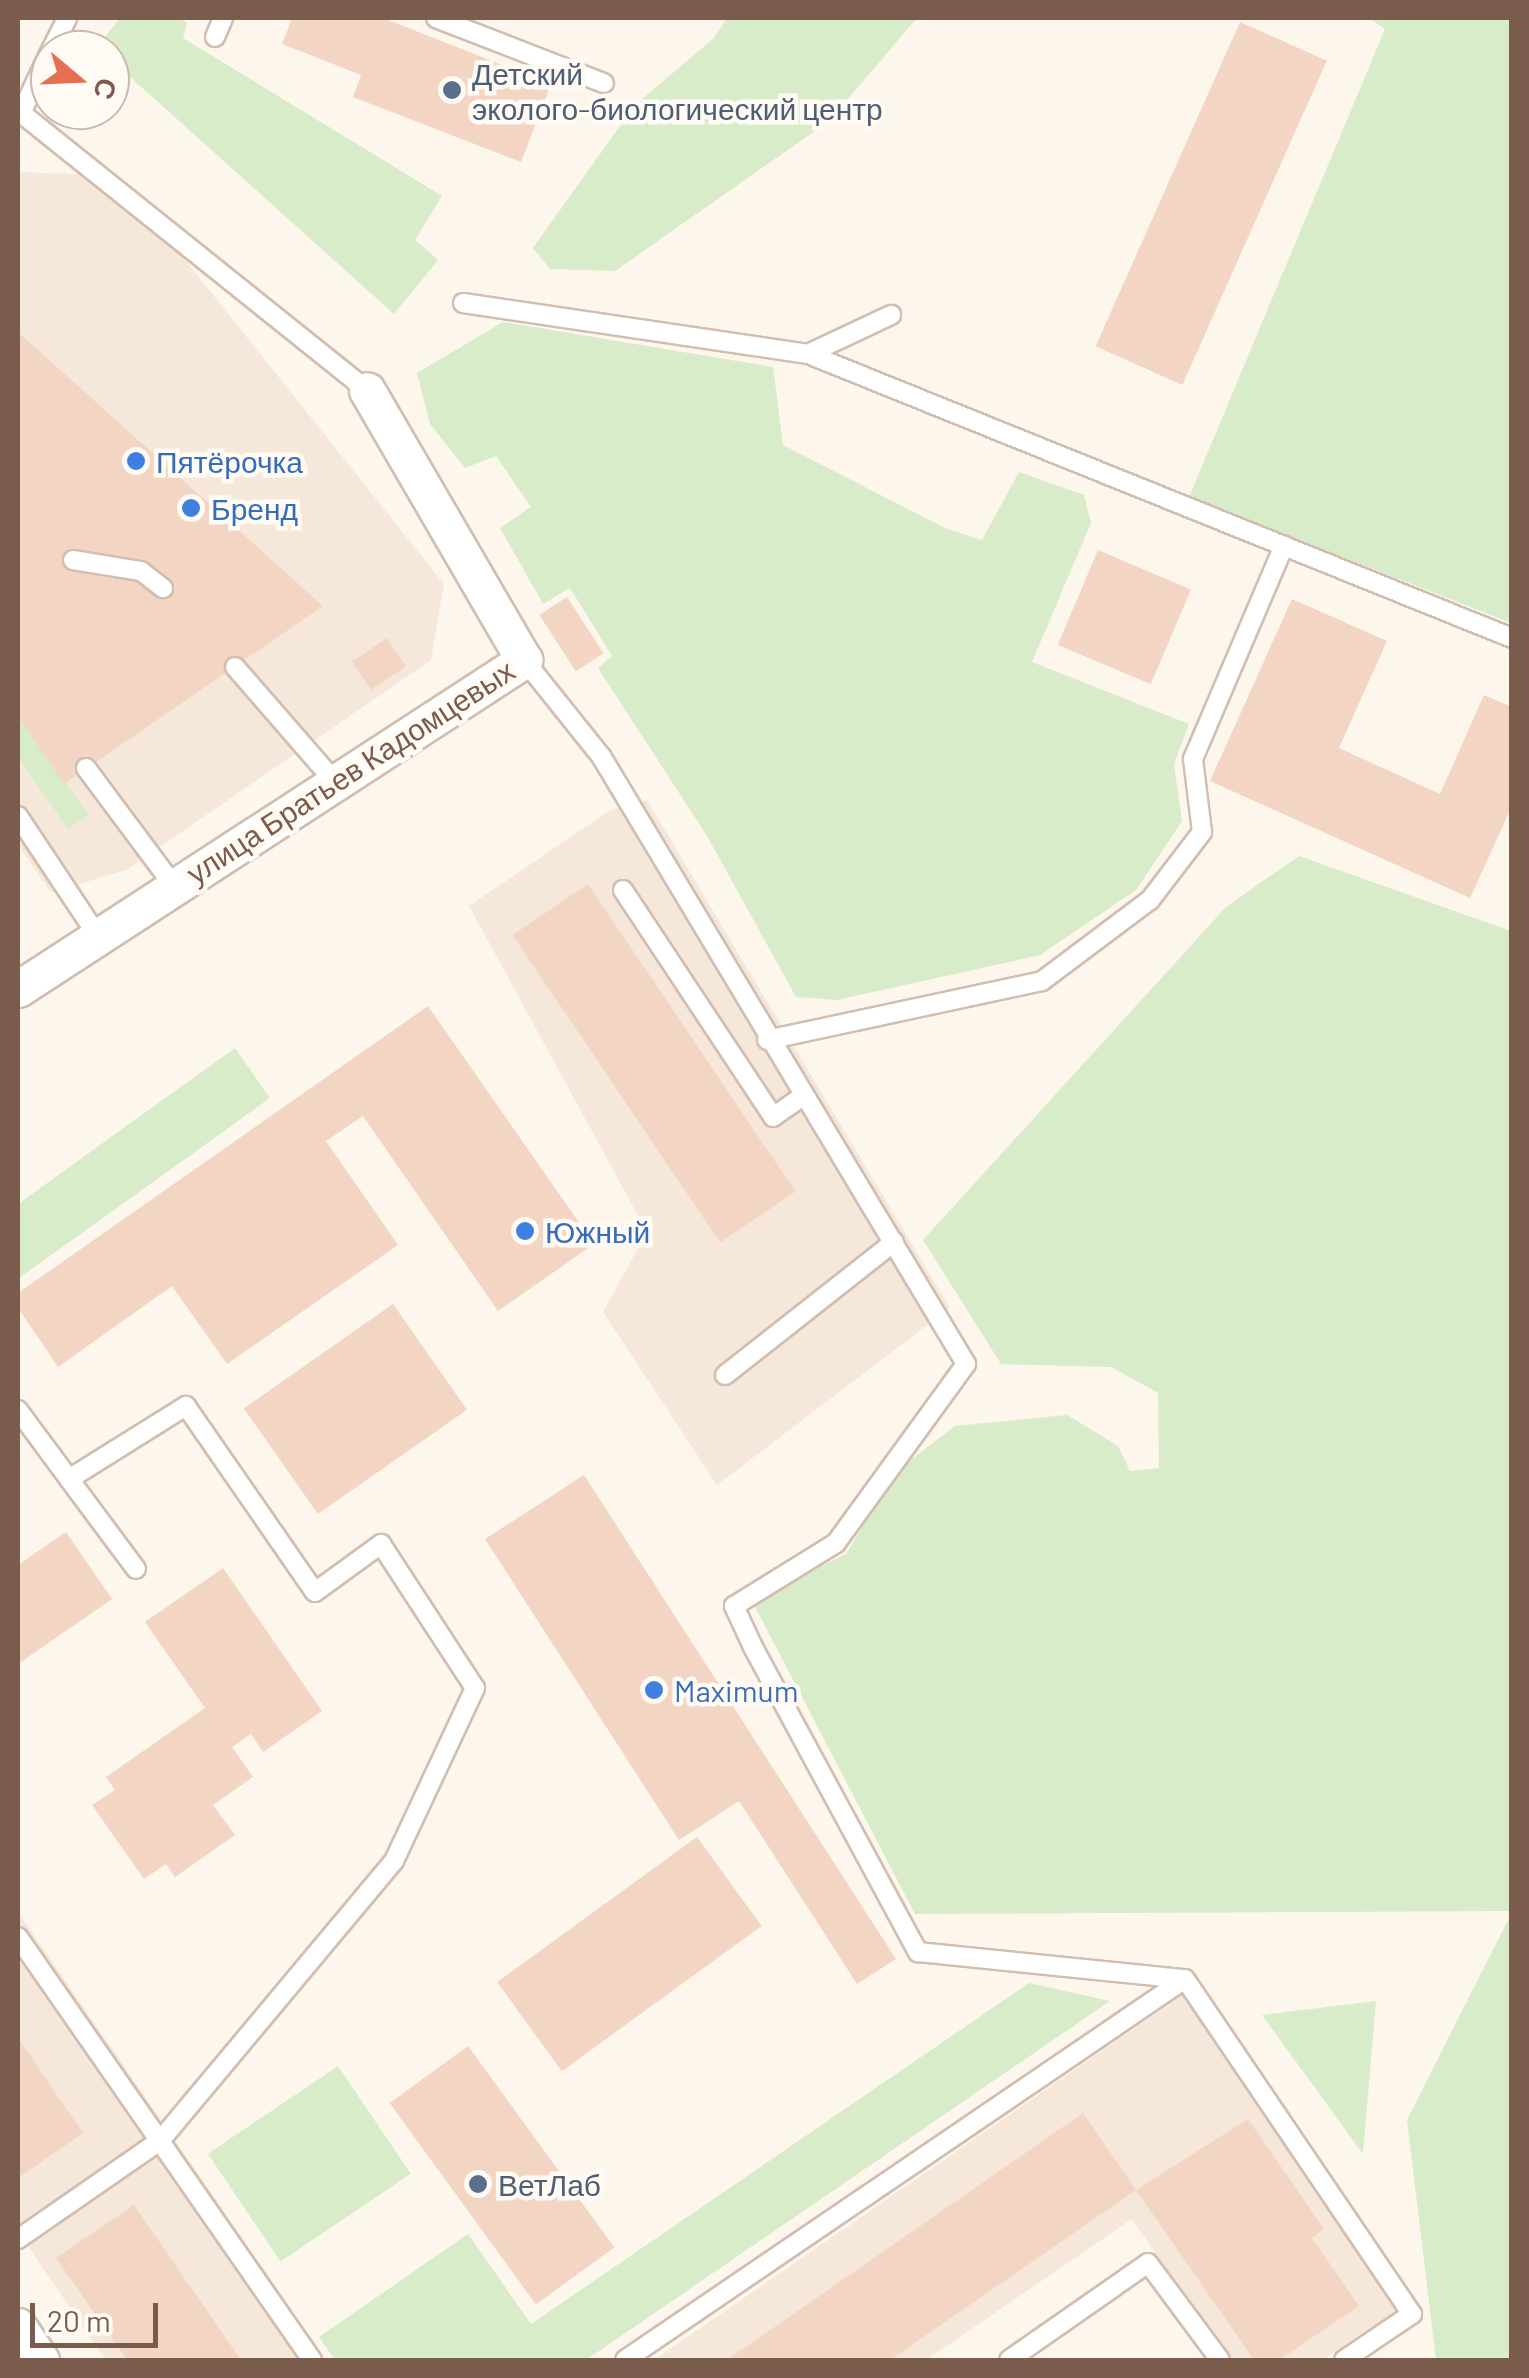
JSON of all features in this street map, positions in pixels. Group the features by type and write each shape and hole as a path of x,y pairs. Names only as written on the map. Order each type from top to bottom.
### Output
{"street":[{"name":"улица Братьев Кадомцевых","path":"18,989 97,934 524,660 367,390"},
{"path":"18,2326 42,2360"}],"lane":[{"path":"215,37 223,18"},
{"path":"436,18 604,83"},
{"path":"30,94 21,113 30,120"},
{"path":"42,130 367,390"},
{"path":"462,303 808,354 1512,638"},
{"path":"808,354 891,315"},
{"path":"767,1040 1042,980 1150,900 1202,832 1193,759 1284,546"},
{"path":"73,560 141,571 163,588"},
{"path":"524,660 601,756 767,1040 966,1364 836,1543 734,1606 918,1952 1185,1979"},
{"path":"235,667 335,782"},
{"path":"86,768 174,886"},
{"path":"18,816 97,934"},
{"path":"623,890 773,1117 802,1097"},
{"path":"725,1374 894,1242"},
{"path":"18,2239 161,2140 394,1861 475,1688 381,1544 315,1592 186,1406 69,1479"},
{"path":"18,1410 136,1569"},
{"path":"18,1937 312,2360"},
{"path":"625,2360 1185,1979"},
{"path":"1185,1979 1412,2314 1344,2360"},
{"path":"1009,2360 1148,2263 1220,2360"}],"shaded area":[{"path":"18,172 118,176 444,584 431,660 128,869 51,893 18,844"},
{"path":"647,800 950,1308 717,1485 603,1312 647,1232 469,906 609,811"},
{"path":"18,1912 326,2360 106,2360 18,2232"},
{"path":"1183,1995 1398,2309 1323,2360 1229,2360 1132,2219 926,2360 654,2360"}],"green space":[{"path":"120,18 179,18 187,23 183,38 442,196 415,240 438,260 394,314 130,77 130,30 110,30"},
{"path":"727,18 917,18 829,121 615,271 550,269 533,248 635,105 714,38"},
{"path":"1369,18 1511,18 1511,623 1189,497 1385,29"},
{"path":"503,322 773,367 783,445 945,528 982,540 1019,472 1084,495 1091,523 1032,662 1189,724 1174,764 1182,821 1136,890 1040,955 837,1000 796,997 707,836 598,668 612,656 570,588 543,604 500,528 531,507 496,456 465,468 430,424 417,373"},
{"path":"18,716 89,815 68,829 18,757"},
{"path":"1299,856 1511,931 1511,1911 915,1914 752,1601 846,1554 896,1471 955,1426 1067,1415 1118,1446 1130,1471 1159,1468 1158,1393 1111,1367 1001,1364 923,1240 1226,907"},
{"path":"235,1048 270,1098 18,1279 18,1204"},
{"path":"1511,1914 1511,2360 1436,2360 1407,2120"},
{"path":"1029,1983 1110,2001 586,2360 335,2360 319,2337 468,2234 531,2324"},
{"path":"1376,2001 1363,2154 1262,2015"},
{"path":"338,2066 411,2174 281,2262 208,2154"}],"building":[{"name":"Детский эколого-биологический центр","path":"292,18 383,18 551,84 521,162 353,97 361,75 282,44"},
{"path":"1240,22 1327,61 1182,385 1096,346"},
{"path":"18,332 323,606 64,784 18,716"},
{"path":"1098,550 1191,589 1151,684 1058,645"},
{"path":"567,597 603,653 576,671 539,615"},
{"path":"1292,599 1387,641 1339,748 1440,794 1484,695 1512,707 1512,806 1470,898 1210,781"},
{"path":"387,638 406,666 371,690 352,661"},
{"path":"588,884 795,1192 720,1242 513,935"},
{"path":"428,1006 594,1244 498,1311 363,1116 326,1141 398,1245 227,1364 172,1286 58,1367 18,1308 18,1293"},
{"path":"393,1304 467,1410 318,1514 244,1408"},
{"path":"584,1475 896,1959 857,1984 739,1801 679,1840 485,1539"},
{"path":"66,1532 112,1599 18,1664 18,1565"},
{"path":"223,1568 322,1711 263,1752 251,1734 232,1747 253,1777 213,1805 235,1835 175,1877 166,1864 144,1879 92,1805 115,1790 106,1777 205,1708 145,1622"},
{"path":"697,1837 762,1926 562,2071 497,1982"},
{"path":"18,2038 83,2133 18,2178"},
{"path":"468,2046 614,2247 536,2304 390,2103"},
{"path":"1083,2113 1136,2190 890,2360 727,2360"},
{"path":"1248,2119 1324,2229 1312,2238 1359,2306 1279,2360 1254,2360 1136,2190"},
{"path":"134,2205 241,2360 127,2360 56,2258"}],"place":[{"name":"Детский эколого-биологический центр","path":"452,90"},
{"name":"Пятёрочка","path":"136,461"},
{"name":"Бренд","path":"191,508"},
{"name":"Южный","path":"525,1231"},
{"name":"Maximum","path":"654,1690"},
{"name":"ВетЛаб","path":"478,2184"}]}
